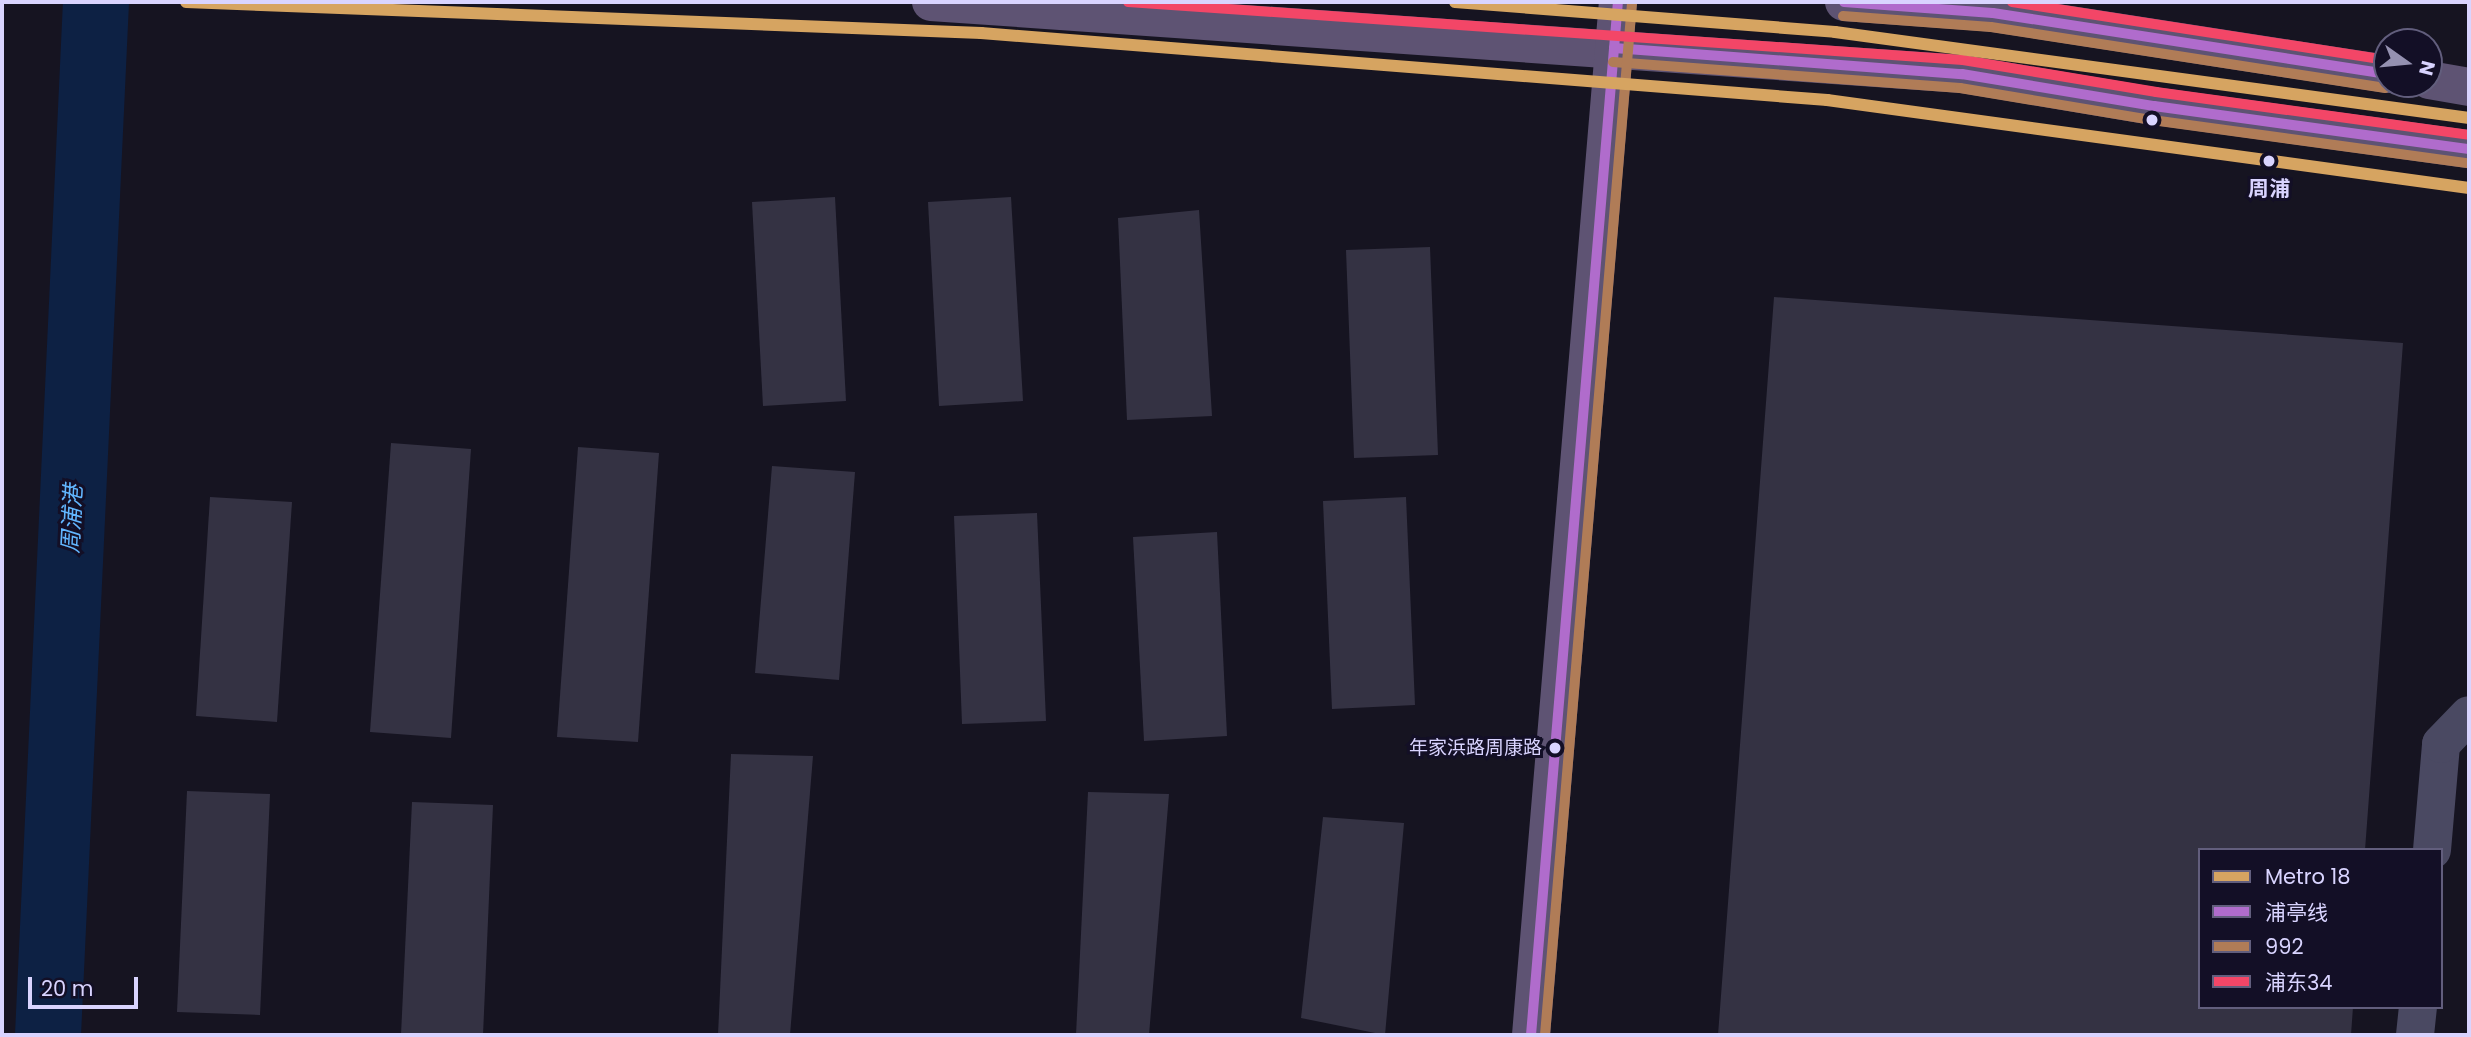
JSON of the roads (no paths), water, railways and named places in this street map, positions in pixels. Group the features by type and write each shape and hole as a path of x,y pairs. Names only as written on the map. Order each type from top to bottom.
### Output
{"main road":[{"path":"930,2 1962,74 2154,106 2469,149"},
{"path":"1531,1035 1619,2"},
{"path":"1844,2 1993,13 2373,72"},
{"path":"2443,82 2469,87"}],"street":[{"path":"2432,848 2441,744 2469,715"},
{"path":"2415,1035 2418,1009"}],"waterway":[{"name":"周浦港","path":"48,1035 96,2"}],"metro line":[{"name":"18","path":"186,2 981,33 1827,100 2469,188"},
{"name":"18","path":"1455,2 1835,32 2469,118"}],"place":[{"name":"周浦","path":"2269,161"},
{"name":"年家浜路周康路","path":"1555,748"}]}
